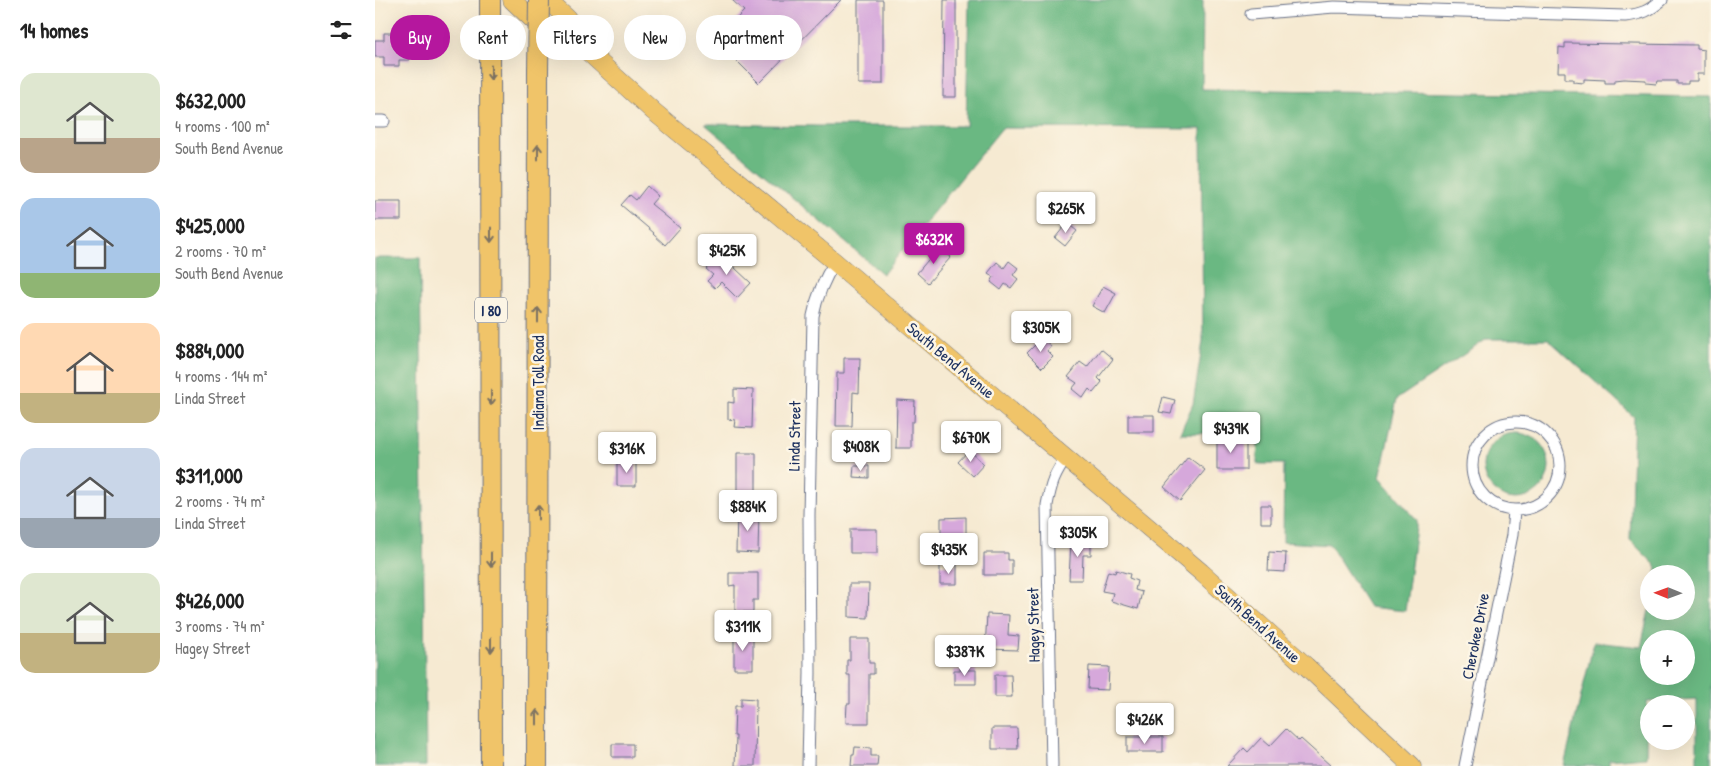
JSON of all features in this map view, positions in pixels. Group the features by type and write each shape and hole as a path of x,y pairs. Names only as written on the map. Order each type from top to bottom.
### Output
{"highway":[{"name":"I 80","path":"491,0 491,766"},
{"name":"Indiana Toll Road","path":"537,766 539,0"}],"main road":[{"path":"512,0 536,23"},
{"name":"South Bend Avenue","path":"547,0 564,15"},
{"name":"South Bend Avenue","path":"597,60 653,112 835,262 1208,578 1306,666 1412,766"}],"street":[{"path":"1251,14 1334,7 1625,16 1650,10 1662,0"},
{"name":"Linda Street","path":"808,766 810,673 809,515 813,316 816,300 823,281 835,262"},
{"path":"1518,421 1532,424 1544,431 1553,442 1559,454 1560,468 1557,482 1551,494 1540,504 1528,509 1514,511 1501,509 1490,503 1474,484 1471,471 1472,458 1476,446 1483,436 1493,428 1504,423 1518,421"},
{"name":"Hagey Street","path":"1052,766 1047,505 1050,486 1067,458"},
{"name":"Cherokee Drive","path":"1465,766 1512,534 1514,511"}],"green space":[{"path":"969,0 1203,0 1202,89 1711,97 1711,766 1697,766 1697,699 1695,699 1695,695 1640,695 1640,750 1646,750 1646,757 1609,760 1609,766 1564,766 1594,642 1640,647 1640,685 1695,685 1695,630 1645,630 1647,620 1695,620 1695,565 1655,565 1630,540 1634,417 1548,339 1487,339 1397,399 1380,477 1417,520 1405,611 1369,607 1330,545 1283,542 1284,464 1257,464 1258,434 1180,433 1193,404 1203,341 1201,129 1002,128 883,274 705,124 966,126"},
{"path":"375,258 420,258 426,766 375,766"},
{"path":"1516,433 1529,435 1539,443 1547,453 1549,466 1547,479 1539,489 1529,497 1516,499 1503,497 1493,489 1485,479 1483,466 1485,453 1493,443 1503,435"}],"building":[{"path":"732,0 841,0 802,39 802,15 740,15 744,11"},
{"path":"858,0 883,0 883,84 858,84"},
{"path":"944,0 956,0 956,97 943,97"},
{"path":"384,33 390,33 390,60 399,60 399,66 384,66 384,57 375,57 375,40 384,40"},
{"path":"1565,43 1697,45 1697,49 1704,50 1704,74 1697,74 1697,81 1688,81 1688,84 1677,84 1677,81 1657,81 1656,84 1646,83 1646,80 1624,79 1615,80 1615,83 1605,83 1605,80 1584,79 1584,83 1573,82 1573,79 1565,79 1565,72 1558,72 1559,47 1565,48"},
{"path":"736,60 782,60 759,83"},
{"path":"647,186 658,196 651,204 680,228 665,245 621,205 630,195 636,200"},
{"path":"375,201 401,201 401,220 375,220"},
{"path":"1067,223 1077,231 1065,246 1055,238"},
{"path":"939,247 951,257 928,283 917,273"},
{"path":"720,254 751,283 737,298 721,282 715,288 707,281 713,275 706,269"},
{"path":"1009,261 1018,268 1013,275 1018,279 1011,288 1005,284 1001,290 991,282 994,277 988,273 997,262 1004,268"},
{"path":"1103,286 1116,293 1105,313 1092,306"},
{"path":"1042,338 1051,346 1047,351 1053,357 1042,368 1027,353"},
{"path":"1101,349 1113,359 1098,378 1102,382 1093,393 1089,389 1083,398 1072,389 1077,383 1068,377 1080,362 1087,367"},
{"path":"844,358 860,358 859,393 853,392 852,426 836,426 837,373 844,373"},
{"path":"734,389 753,390 752,428 734,427 735,420 728,419 728,402 734,403"},
{"path":"1163,397 1175,400 1171,414 1159,412"},
{"path":"897,400 915,401 914,422 911,422 911,448 896,448"},
{"path":"1128,415 1154,415 1154,432 1128,432"},
{"path":"1217,439 1246,439 1246,470 1217,470"},
{"path":"969,450 984,464 973,476 958,462"},
{"path":"737,453 756,453 756,491 737,491"},
{"path":"1188,457 1205,470 1180,501 1164,487"},
{"path":"617,463 636,463 636,486 617,486"},
{"path":"854,466 869,466 869,478 853,477"},
{"path":"1261,505 1271,505 1271,523 1261,523"},
{"path":"737,512 759,512 758,553 736,552"},
{"path":"966,517 966,539 941,539 941,518"},
{"path":"850,529 877,529 877,553 850,553"},
{"path":"1071,539 1091,540 1091,555 1083,555 1082,580 1069,580"},
{"path":"1269,552 1286,553 1285,572 1268,571"},
{"path":"984,553 1008,553 1008,560 1012,560 1012,575 984,575"},
{"path":"940,565 957,565 957,584 940,584"},
{"path":"1116,570 1130,574 1129,578 1137,581 1135,590 1142,592 1138,609 1111,601 1113,593 1102,591 1108,571 1115,573"},
{"path":"729,573 758,573 758,600 753,600 753,612 735,612 735,585 729,586"},
{"path":"849,584 869,584 868,618 849,617"},
{"path":"987,614 1009,615 1008,635 1019,636 1018,650 985,649"},
{"path":"734,634 753,634 753,669 734,669"},
{"path":"850,639 869,639 869,663 874,663 874,674 869,674 869,723 846,723 847,704 850,704 850,675 847,675 847,660 850,660"},
{"path":"1089,666 1109,667 1108,690 1088,689"},
{"path":"954,670 976,670 976,684 954,684"},
{"path":"995,675 1011,675 1012,697 995,697"},
{"path":"741,698 756,699 755,766 735,766 735,706 741,706"},
{"path":"992,728 1017,728 1018,749 992,749"},
{"path":"1286,729 1299,741 1301,739 1331,766 1227,766 1244,748 1248,752 1261,738 1270,746"},
{"path":"1127,737 1163,737 1163,752 1127,752"},
{"path":"612,744 633,744 633,757 612,757"},
{"path":"855,747 871,748 871,756 878,756 877,766 851,766"}]}
